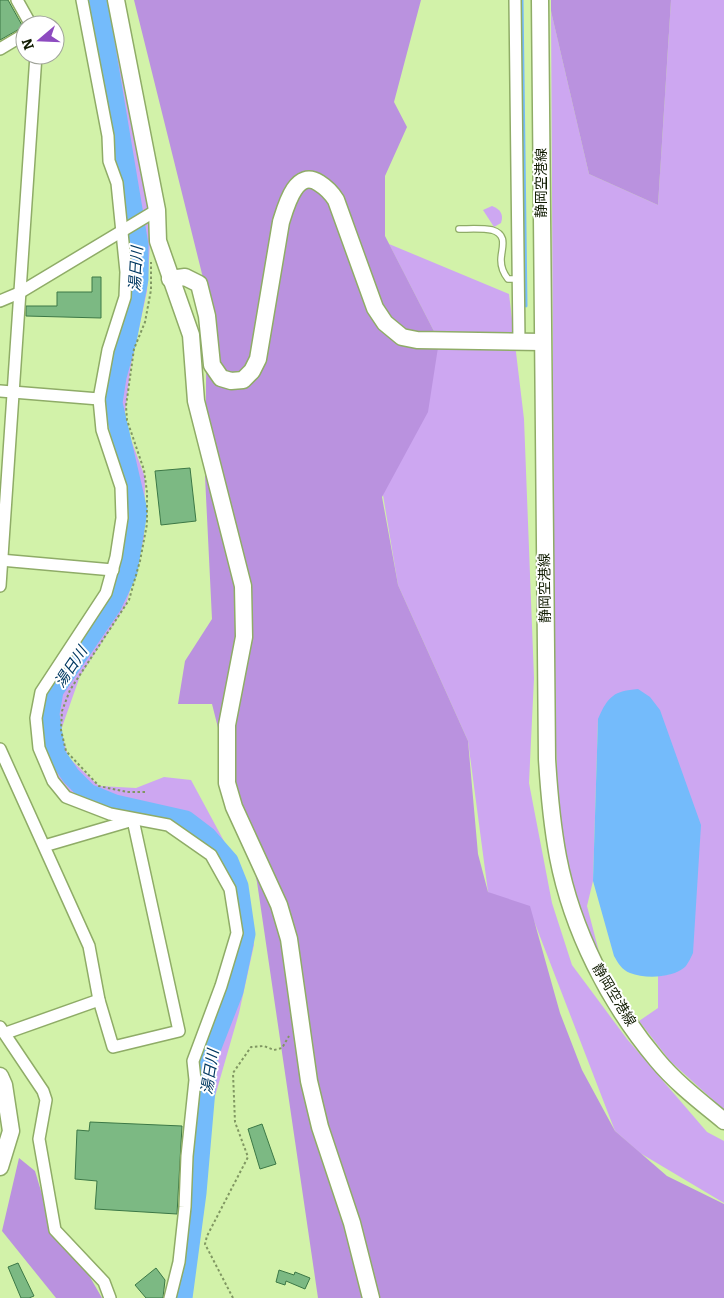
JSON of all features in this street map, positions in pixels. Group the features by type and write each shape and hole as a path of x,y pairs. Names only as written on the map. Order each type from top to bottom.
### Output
{"street":[{"path":"17,0 25,15"},
{"path":"82,0 108,136 109,161 117,183 126,272 125,297 108,350 98,399 102,430 121,487 122,518 113,570 106,592 41,692 36,718 39,748 53,781 66,797 102,811 133,820 168,825 211,854 230,889 237,933 222,986 193,1061 195,1080 187,1156 185,1208 179,1262 170,1298"},
{"path":"116,0 157,210 158,241 191,335 196,401 243,586 244,637 228,725 227,782 234,807 279,905 289,939 309,1081 320,1127 352,1223 371,1298"},
{"path":"515,0 520,279 519,342"},
{"name":"静岡空港線","path":"540,0 547,760 550,809 560,867 589,953 612,996 657,1060 692,1095 724,1121"},
{"path":"0,49 15,40"},
{"path":"0,586 35,65"},
{"path":"170,279 185,277 199,284 207,316 212,365 221,378 232,381 243,380 252,371 258,359 281,222 288,199 294,188 303,180 314,179 330,190 336,200 375,308 385,323 402,337 416,340 542,342"},
{"path":"0,301 19,293 157,210"},
{"path":"0,391 98,399"},
{"path":"1,560 113,570"},
{"path":"0,749 89,946 99,1000 113,1047 178,1031 133,820"},
{"path":"44,846 133,820"},
{"path":"99,1000 3,1030 43,1091 46,1100 39,1139 55,1230 104,1282 110,1298"},
{"path":"0,1076 4,1085 11,1131 0,1167"}],"lane":[{"path":"460,229 491,230 499,235 504,246 501,261 504,272 508,279 520,279"}],"path":[{"path":"233,1298 205,1244 207,1236 248,1157 235,1122 233,1073 252,1047 264,1046 274,1050 282,1048 300,1014"}],"shaded area":[{"path":"86,0 111,0 152,213 147,291 131,365 124,421 145,477 144,538 126,605 80,676 61,730 68,757 99,786 136,788 164,777 191,780 244,878 254,945 239,1013 205,1131 201,1232 189,1298 169,1298 184,1216 201,1058 240,933 233,888 209,847 175,823 76,797 55,779 45,751 38,710 59,665 85,634 116,582 129,490 105,413 108,372 127,301 128,245"},
{"path":"134,0 421,0 394,102 407,127 385,176 385,236 439,341 428,412 382,497 398,585 468,741 478,854 488,892 530,906 560,1013 582,1070 615,1131 667,1176 724,1204 724,1298 318,1298 257,882 212,704 178,704 185,661 212,619 205,476 207,294"},
{"path":"551,0 671,0 658,205 589,174 551,11"},
{"path":"671,0 724,0 724,1110 670,1061 639,1021 658,1008 658,976 670,974 598,719 593,881 587,906 603,967 569,869 561,821 557,770 555,720 551,11 589,174 658,205"},
{"path":"492,206 502,214 501,223 494,227 483,210"},
{"path":"389,244 509,294 524,419 534,678 529,783 552,903 572,965 627,1039 707,1132 724,1141 724,1203 640,1153 615,1131 534,921 488,892 468,741 398,585 381,483 439,341"},
{"path":"19,1158 35,1171 53,1231 75,1251 102,1298 56,1298 2,1231"}],"water":[{"path":"638,689 650,697 660,710 701,825 693,953 686,966 680,971 651,977 630,973 619,964 614,956 593,881 598,719 605,705 617,693"}],"building":[{"path":"0,0 8,0 16,15 15,32 0,40"},
{"path":"92,277 101,277 101,318 26,316 26,306 57,306 57,292 92,292"},
{"path":"190,468 196,521 161,525 155,471"},
{"path":"90,1122 182,1126 177,1214 95,1209 97,1181 75,1179 77,1130 89,1131"},
{"path":"262,1124 276,1164 260,1169 248,1129"},
{"path":"18,1263 34,1296 29,1298 21,1298 8,1267"},
{"path":"156,1268 165,1280 163,1298 146,1298 135,1285"},
{"path":"279,1270 294,1275 295,1272 310,1278 305,1289 286,1281 285,1285 276,1282"}],"waterway":[{"name":"湯日川","path":"98,0 139,245 139,279 113,403 138,511 128,572 112,606 54,691 50,714 56,754 71,776 88,793 115,804 186,820 207,836 229,861 239,886 246,934 234,991 209,1055 197,1193 183,1298"},
{"path":"522,0 526,306"}]}
